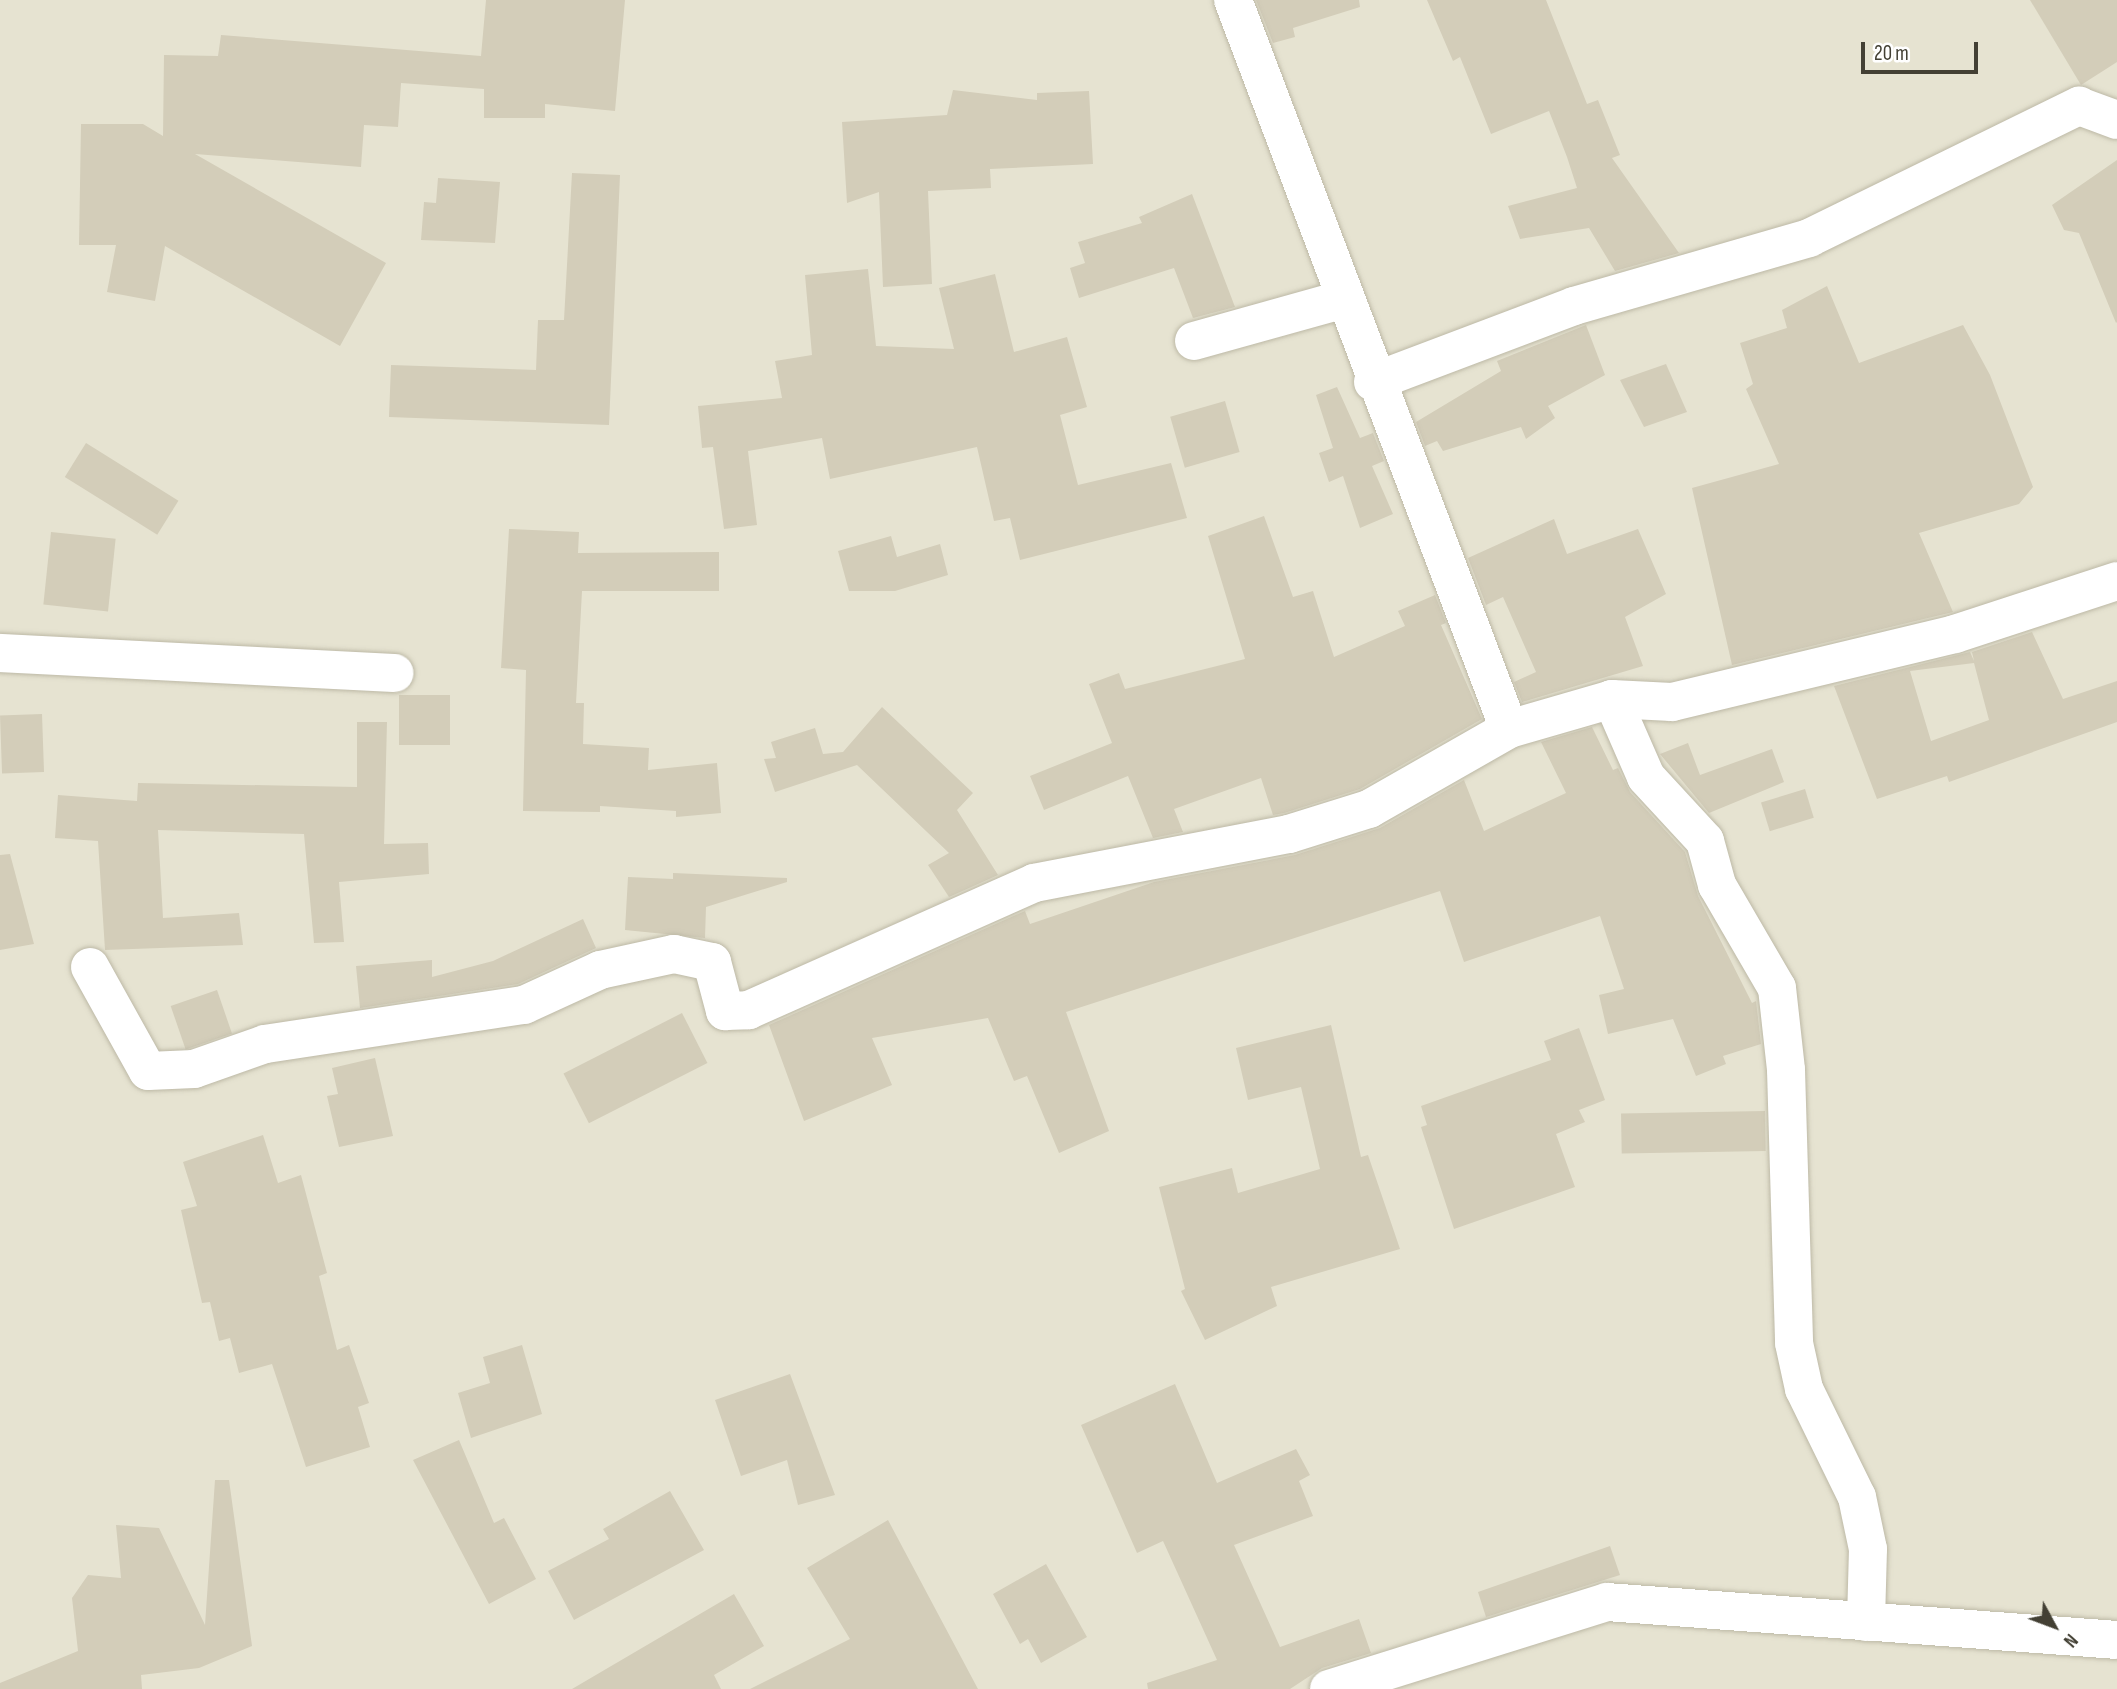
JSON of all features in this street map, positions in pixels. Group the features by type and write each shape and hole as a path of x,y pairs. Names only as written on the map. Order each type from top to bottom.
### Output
{"street":[{"path":"1233,0 1342,300 1508,729"},
{"path":"1373,382 1574,306 1809,238 2079,106 2117,120"},
{"path":"1194,341 1342,300"},
{"path":"90,967 148,1071 194,1069 265,1044 524,1005 600,970 674,954 712,961 725,1011 749,1010 1034,883 1289,834 1369,809 1508,729 1612,699 1672,702 1955,634 2117,581"},
{"path":"0,653 394,673"},
{"path":"1612,699 1646,777 1705,841 1717,885 1777,988 1786,1070 1794,1343 1804,1389 1857,1497 1868,1549 1866,1622"},
{"path":"1329,1689 1607,1602 2117,1640"}],"shaded area":[{"path":"0,0 2117,0 2117,1689 0,1689"}],"building":[{"path":"486,0 625,0 615,111 545,104 545,118 484,118 484,89 401,83 398,127 364,125 361,167 195,154 386,263 340,346 165,246 155,301 107,292 116,245 79,245 81,124 143,124 163,136 164,55 218,56 221,35 481,56"},
{"path":"1256,0 1359,0 1360,7 1293,28 1295,37 1273,43"},
{"path":"1427,0 1546,0 1587,104 1598,100 1620,155 1612,158 1679,253 1615,271 1589,228 1520,239 1508,206 1577,188 1567,157 1549,111 1491,134 1460,57 1453,61"},
{"path":"2030,0 2117,0 2117,62 2081,85"},
{"path":"953,90 1037,100 1037,93 1089,91 1093,164 990,169 991,188 928,191 932,284 883,287 879,192 847,203 842,122 947,115"},
{"path":"2117,160 2116,323 2079,233 2064,230 2052,205"},
{"path":"572,173 620,175 609,425 389,417 391,365 536,370 538,320 564,320"},
{"path":"438,178 500,182 495,243 421,240 424,202 436,203"},
{"path":"1192,194 1235,307 1193,318 1174,268 1079,298 1070,268 1085,263 1078,242 1142,223 1139,217"},
{"path":"868,269 876,346 954,349 939,288 995,274 1014,352 1067,337 1087,407 1060,415 1078,485 1171,463 1187,518 1020,560 1010,518 994,521 977,447 830,479 822,438 748,451 757,525 724,529 713,447 702,448 698,406 782,398 775,361 812,355 805,275"},
{"path":"1827,286 1859,363 1963,325 1990,375 2033,487 2019,504 1919,533 1953,612 1732,665 1692,488 1779,464 1746,389 1753,384 1740,343 1787,328 1782,310"},
{"path":"1586,325 1605,375 1548,406 1555,418 1526,439 1521,427 1443,451 1437,441 1425,446 1416,422 1501,371 1497,361"},
{"path":"1666,364 1687,412 1644,427 1620,380"},
{"path":"1337,387 1360,438 1373,433 1384,461 1372,466 1393,514 1360,528 1343,476 1329,482 1319,453 1333,448 1316,395"},
{"path":"1225,401 1240,452 1185,468 1170,417"},
{"path":"86,443 178,501 157,535 65,477"},
{"path":"1264,516 1293,597 1313,591 1334,657 1405,626 1398,611 1435,595 1446,623 1441,625 1482,719 1360,789 1284,813 1273,815 1261,778 1174,809 1183,832 1153,838 1128,776 1044,810 1030,776 1112,743 1089,684 1119,673 1125,689 1245,659 1208,536"},
{"path":"1554,519 1567,554 1638,529 1666,594 1625,617 1643,666 1522,702 1514,682 1536,672 1503,597 1486,605 1468,558"},
{"path":"509,529 579,532 578,553 719,552 719,591 582,591 576,703 584,703 583,744 649,748 648,770 717,763 721,813 676,817 676,811 600,806 600,812 523,811 526,670 501,668"},
{"path":"51,532 116,539 108,611 43,605"},
{"path":"891,536 897,557 940,544 948,575 895,591 849,591 838,551"},
{"path":"2032,632 2063,699 2117,681 2117,722 1949,782 1947,776 1877,799 1834,686 1970,652 1974,661 1972,652","holes":["1974,663 1989,720 1931,741 1910,671"]},
{"path":"399,695 450,695 450,745 399,745"},
{"path":"882,707 973,793 957,810 998,875 949,897 928,865 949,853 857,765 775,792 764,759 776,758 771,742 815,728 823,754 843,752"},
{"path":"42,714 44,772 2,773 0,715"},
{"path":"357,722 387,722 384,844 428,843 429,874 339,882 344,942 314,943 304,834 158,830 163,918 239,913 243,945 105,950 98,841 55,838 58,795 137,801 138,783 357,787"},
{"path":"1592,727 1613,770 1618,768 1630,792 1685,852 1698,896 1752,1003 1756,1001 1761,1044 1723,1056 1726,1064 1696,1076 1673,1019 1608,1034 1599,995 1624,989 1600,916 1464,962 1440,891 1066,1012 1109,1131 1059,1153 1027,1076 1014,1081 988,1018 872,1038 892,1085 804,1121 769,1025 1025,911 1030,924 1154,882 1295,855 1380,828 1464,780 1484,831 1566,793 1541,742"},
{"path":"1688,743 1700,775 1772,749 1784,782 1709,813 1660,754"},
{"path":"1805,789 1814,818 1770,831 1761,802"},
{"path":"10,854 34,944 0,950 0,855"},
{"path":"673,873 787,878 787,882 706,907 705,938 625,930 628,877 673,879"},
{"path":"583,919 596,948 518,984 360,1008 356,966 432,960 432,977 493,961"},
{"path":"217,990 232,1033 186,1049 171,1006"},
{"path":"682,1013 707,1063 589,1123 563,1073"},
{"path":"1331,1025 1361,1157 1368,1155 1400,1249 1271,1287 1277,1306 1205,1340 1181,1291 1185,1289 1159,1187 1232,1168 1238,1193 1320,1169 1301,1087 1248,1100 1236,1048"},
{"path":"1579,1028 1605,1100 1579,1110 1585,1122 1556,1134 1575,1187 1454,1229 1421,1127 1427,1125 1421,1106 1551,1060 1544,1041"},
{"path":"375,1058 393,1136 339,1147 327,1096 338,1094 332,1068"},
{"path":"1765,1111 1766,1151 1622,1154 1621,1114"},
{"path":"263,1135 278,1183 301,1175 327,1273 319,1276 337,1350 349,1345 369,1403 358,1407 370,1447 306,1467 272,1364 239,1373 230,1338 219,1341 210,1302 202,1303 181,1210 197,1206 183,1162"},
{"path":"522,1345 542,1414 471,1438 458,1393 490,1383 483,1357"},
{"path":"790,1374 835,1495 798,1505 787,1460 741,1476 715,1400"},
{"path":"1175,1384 1217,1483 1296,1449 1310,1475 1299,1481 1313,1516 1234,1545 1280,1647 1359,1619 1371,1653 1322,1668 1290,1689 1148,1689 1147,1683 1217,1660 1163,1541 1137,1553 1081,1425"},
{"path":"459,1440 494,1523 504,1518 536,1579 489,1604 413,1460"},
{"path":"215,1480 229,1480 252,1646 199,1668 141,1675 142,1689 0,1689 0,1683 78,1651 72,1598 88,1575 121,1578 116,1525 159,1528 205,1625"},
{"path":"670,1491 704,1550 574,1620 548,1571 609,1539 603,1529"},
{"path":"888,1520 978,1689 750,1689 850,1639 807,1568"},
{"path":"1610,1546 1620,1575 1486,1617 1478,1592"},
{"path":"1046,1564 1087,1637 1041,1663 1028,1639 1020,1644 993,1594"},
{"path":"734,1594 764,1646 714,1675 721,1689 572,1689"}]}
